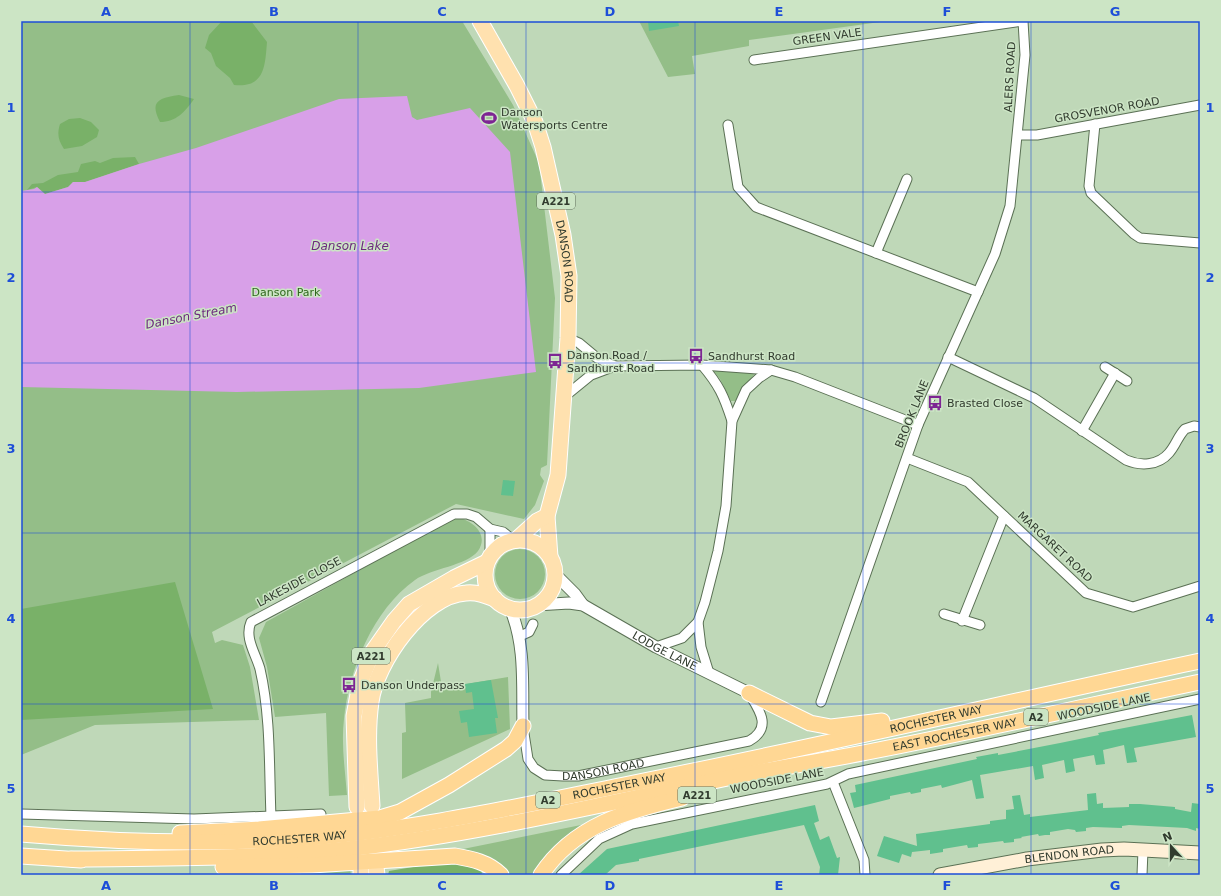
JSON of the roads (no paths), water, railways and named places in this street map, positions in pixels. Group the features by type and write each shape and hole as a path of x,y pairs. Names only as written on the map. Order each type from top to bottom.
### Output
{"highway":[{"name":"A2","path":"1068,691 1200,662"},
{"name":"EAST ROCHESTER WAY","path":"873,751 1200,682"},
{"path":"749,693 810,723 832,728 871,724 1020,693 1068,691"},
{"name":"ROCHESTER WAY","path":"21,834 101,841 180,843 298,839 408,827 736,762 1068,691"},
{"path":"21,834 181,833 259,829 380,818 407,808 506,749 515,741 523,726"},
{"name":"ROCHESTER WAY","path":"71,859 190,858 281,854 345,849 409,841 495,827 784,766 873,751"},
{"name":"A221","path":"541,875 547,866 570,842 592,827 624,813 838,763 873,751"},
{"name":"A2","path":"21,856 71,859"},
{"path":"71,859 198,867 312,865 455,856 472,859 487,865 501,875"}],"main road":[{"name":"DANSON ROAD","path":"480,21 535,122 543,147 563,235 569,276 568,338 558,475 547,516 550,557"},
{"path":"515,540 526,540 535,544 550,557 555,574 549,594 536,605 527,609 510,608 495,599 486,582 485,572 489,559 498,547 515,540 536,521 547,516"},
{"name":"A221","path":"357,806 354,716 360,683 373,651 394,621 409,604 489,559"},
{"name":"A221","path":"372,806 368,746 371,701 377,678 386,658 408,629 427,611 451,596 464,593 480,593 495,599"},
{"name":"BLENDON ROAD","path":"940,875 1066,854 1102,850 1143,850 1200,853"}],"street":[{"name":"GREEN VALE","path":"754,60 1023,21"},
{"name":"ALERS ROAD","path":"1018,135 1025,55 1023,21"},
{"name":"GROSVENOR ROAD","path":"1018,135 1036,135 1200,105"},
{"path":"1095,124 1089,186 1091,193 1140,238 1200,243"},
{"path":"728,125 738,187 756,207 978,292"},
{"name":"BROOK LANE","path":"821,702 918,425 995,254 1010,206 1018,135"},
{"path":"876,253 907,180"},
{"path":"568,338 579,343 597,358 615,366"},
{"path":"948,357 1034,398 1126,460 1141,465 1149,464 1166,457 1185,429 1194,426 1200,427"},
{"path":"702,365 717,383 725,399 732,421"},
{"path":"564,397 591,375 615,366 702,365 771,370 795,377 918,425"},
{"path":"1105,367 1127,381"},
{"path":"656,647 682,638 698,622 705,602 718,551 724,514 732,421 746,390 759,378 771,370"},
{"path":"1082,431 1115,373"},
{"name":"MARGARET ROAD","path":"907,458 968,482 1086,593 1133,606 1200,586"},
{"name":"LAKESIDE CLOSE","path":"271,817 265,708 260,669 249,634 251,622 454,514 467,514 476,517 490,529 503,532 515,540"},
{"path":"962,621 1004,516"},
{"path":"489,559 490,529"},
{"name":"LODGE LANE","path":"555,574 575,594 583,605"},
{"name":"LODGE LANE","path":"536,605 569,603 583,605 656,647 749,693"},
{"name":"DANSON ROAD","path":"510,608 520,636 523,726 528,759 534,768 545,775 578,776 749,741 756,737 759,733 763,718 749,693"},
{"path":"944,614 962,621 980,625"},
{"path":"698,622 701,647 709,673"},
{"path":"520,636 529,632 533,624"},
{"name":"WOODSIDE LANE","path":"560,875 599,839 632,824 833,782 848,774 1200,699"},
{"path":"833,782 864,860 865,875"},
{"path":"21,814 194,819 321,814"},
{"path":"1142,875 1143,850"}],"water":[{"name":"Danson Lake","path":"407,96 412,117 417,120 470,108 510,152 536,372 419,388 237,392 21,387 21,191 34,189 37,187 45,194 68,187 73,182 85,182 139,164 196,148 339,99"}],"place":[{"name":"Danson Watersports Centre","path":"489,118"},
{"name":"Sandhurst Road","path":"696,356"},
{"name":"Danson Road / Sandhurst Road","path":"555,361"},
{"name":"Brasted Close","path":"935,403"},
{"name":"Danson Underpass","path":"349,685"}],"park label":[{"name":"Danson Park","path":"286,292"}],"water label":[{"name":"Danson Stream","path":"191,316"}]}
